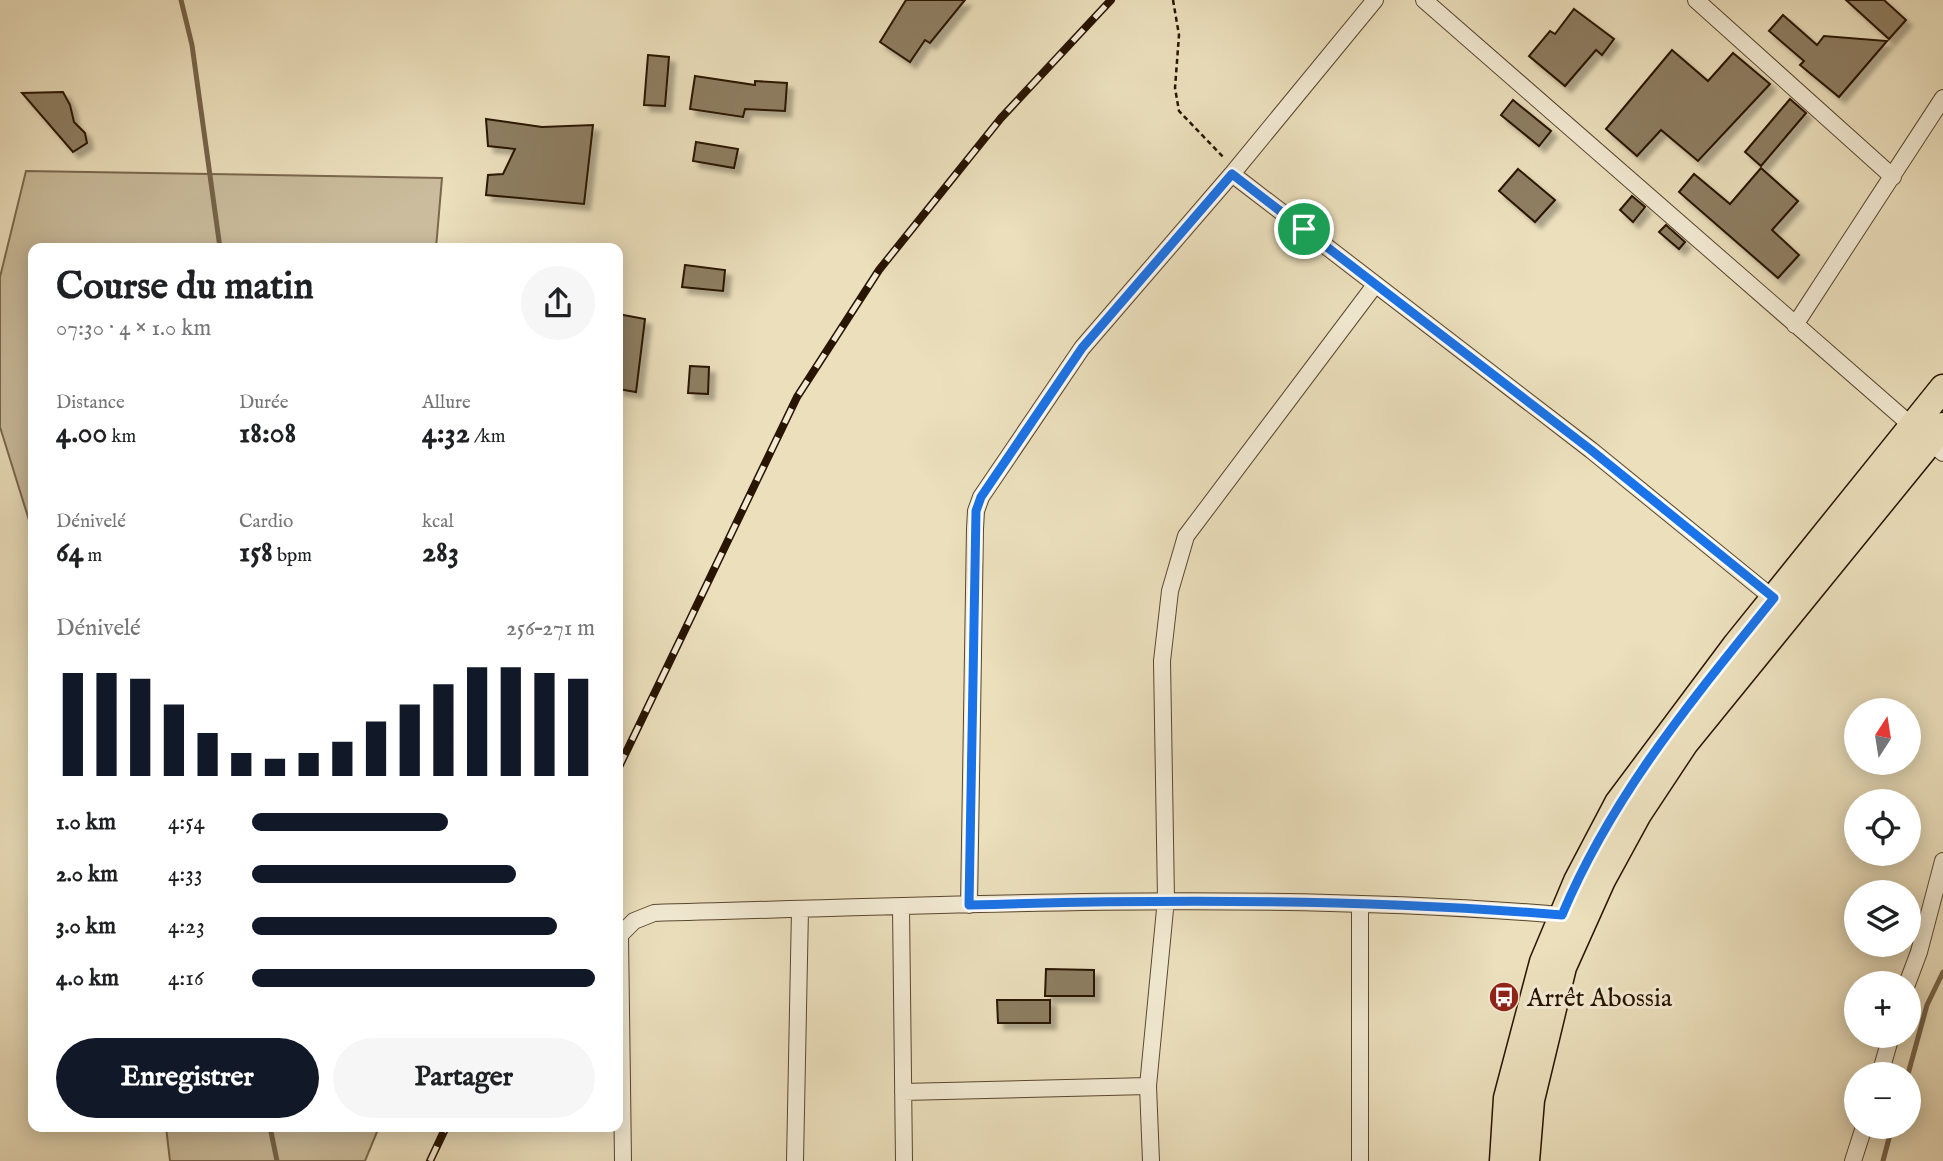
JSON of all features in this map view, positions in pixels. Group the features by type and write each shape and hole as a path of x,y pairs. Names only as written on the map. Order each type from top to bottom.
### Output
{"main road":[{"path":"1526,1161 1531,1100 1563,967 1602,880 1637,814 1685,743 1932,437 1943,388"},
{"path":"1503,1161 1507,1098 1518,1046 1543,962 1562,915 1618,803 1668,732 1774,598 1932,437"}],"street":[{"path":"969,905 976,511 981,497 1082,348 1232,174 1375,0"},
{"path":"1424,0 1795,325 1932,437"},
{"path":"1696,0 1892,177"},
{"path":"1795,325 1943,98"},
{"path":"1232,174 1591,450 1774,598"},
{"path":"1152,1161 1148,1087 1166,899 1162,661 1170,591 1186,536 1375,285"},
{"path":"1912,971 1943,861"},
{"path":"623,932 634,921 654,913 1166,899 1462,907 1562,915"},
{"path":"1360,904 1360,1161"},
{"path":"901,906 904,1161"},
{"path":"795,1161 800,909"},
{"path":"903,1093 1148,1087"},
{"path":"623,1132 623,1161"},
{"path":"1853,1161 1860,1139"}],"path":[{"path":"1173,0 1179,35 1175,88 1179,111 1223,156 1232,174"}],"shaded area":[{"path":"26,171 442,178 436,243 28,243 28,517 0,427 0,277"},
{"path":"167,1132 377,1132 365,1161 170,1161"}],"building":[{"path":"906,0 965,0 930,43 925,40 910,62 880,42"},
{"path":"1846,0 1884,0 1906,20 1889,39"},
{"path":"1574,9 1614,39 1602,55 1596,50 1565,86 1529,56 1550,31 1555,34"},
{"path":"1783,15 1817,45 1824,36 1887,41 1839,97 1800,65 1804,61 1769,31"},
{"path":"1672,50 1708,81 1733,53 1770,84 1698,161 1661,130 1637,156 1606,129"},
{"path":"648,55 669,57 665,106 644,105"},
{"path":"695,76 755,85 755,81 787,83 785,111 745,109 743,117 690,109"},
{"path":"63,92 74,122 85,133 87,143 73,152 22,93"},
{"path":"1790,99 1806,113 1761,166 1745,152"},
{"path":"1513,100 1551,131 1539,146 1501,115"},
{"path":"486,119 542,127 593,125 584,204 486,195 488,175 503,174 515,149 488,146"},
{"path":"696,142 738,149 734,168 693,161"},
{"path":"1761,168 1798,201 1772,230 1799,255 1778,278 1679,192 1694,174 1730,204"},
{"path":"1518,169 1555,200 1535,222 1499,191"},
{"path":"1632,196 1645,207 1633,222 1620,210"},
{"path":"1666,225 1685,242 1679,249 1659,232"},
{"path":"685,265 725,270 723,291 682,287"},
{"path":"623,315 645,319 636,392 623,390"},
{"path":"690,366 709,367 708,394 688,393"},
{"path":"1046,969 1094,970 1094,996 1045,996"},
{"path":"997,1000 1050,1000 1050,1023 998,1023"}],"waterway":[{"path":"181,0 192,45 219,243"},
{"path":"1911,1062 1927,1005 1943,972"},
{"path":"271,1132 277,1161"},
{"path":"1883,1161 1889,1139"}],"railway":[{"path":"623,759 797,397 879,270 1001,118 1111,0"},
{"path":"430,1161 444,1132"}],"place":[{"name":"Arrêt Abossia","path":"1504,997"}],"route":[{"path":"1232,174 1304,229 1591,450 1774,598 1668,732 1618,803 1562,915 1462,907 1166,899 969,905 975,529 976,511 981,497 1082,348 1232,174"}]}
